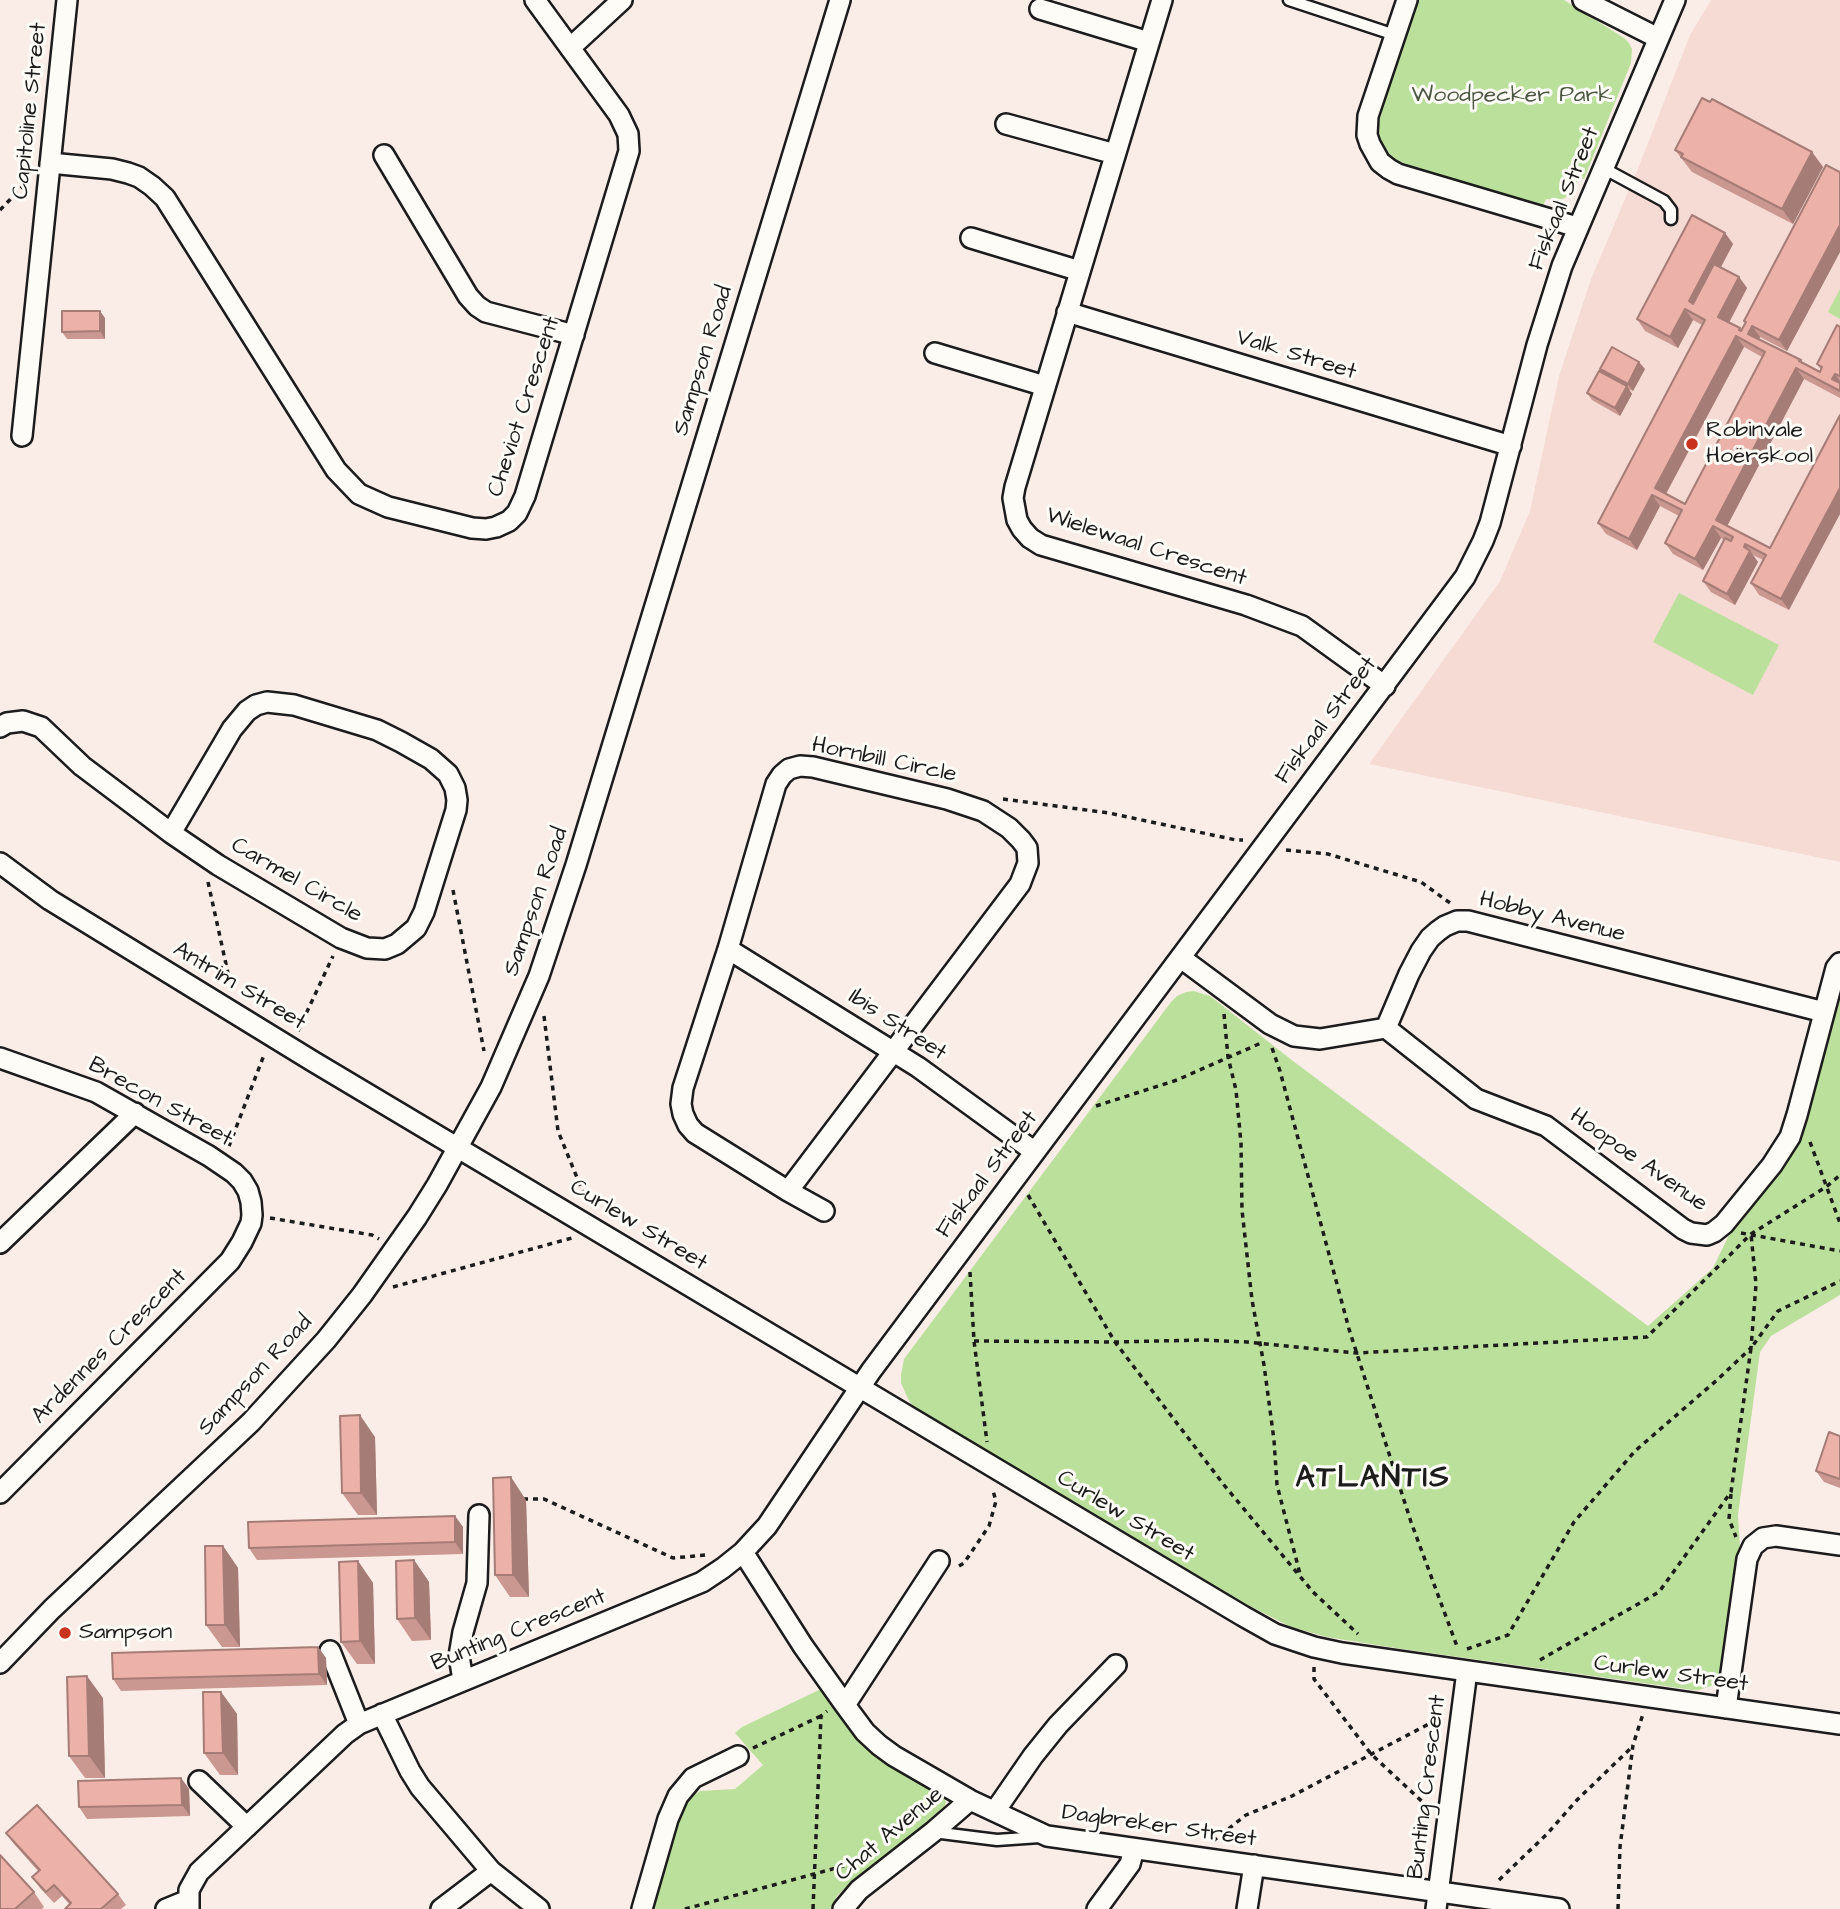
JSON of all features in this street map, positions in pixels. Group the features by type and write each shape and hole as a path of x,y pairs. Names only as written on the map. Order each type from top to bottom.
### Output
{"street":[{"name":"Capitoline Street","path":"22,436 67,0"},
{"name":"Cheviot Crescent","path":"50,163 128,173 146,181 165,198 336,470 359,494 388,507 472,528 496,527 509,521 517,513 525,496 628,160 629,143 625,124 535,0"},
{"path":"570,48 622,0"},
{"name":"Sampson Road","path":"0,1663 52,1609 251,1422 326,1340 396,1249 437,1185 491,1087 534,989 568,891 840,0"},
{"name":"Wielewaal Crescent","path":"1162,0 1013,498 1017,520 1030,538 1052,548 1286,619 1312,633 1385,686"},
{"path":"1407,0 1368,116 1370,144 1380,162 1398,174 1577,228"},
{"path":"1583,0 1658,38"},
{"name":"Fiskaal Street","path":"860,1388 1455,593 1475,560 1490,523 1549,305 1577,228 1675,0"},
{"path":"1040,9 1149,42"},
{"path":"1006,124 1115,155"},
{"path":"384,155 468,296 477,306 486,312 574,335"},
{"path":"971,238 1080,271"},
{"name":"Valk Street","path":"1067,312 1511,446"},
{"path":"935,354 1045,386"},
{"name":"Carmel Circle","path":"0,727 7,723 23,721 41,727 82,766 171,833 341,938 367,948 385,948 397,944 410,935 421,920 457,800 449,774 431,759 377,730 294,705 267,702 247,711 232,729 171,833"},
{"name":"Hornbill Circle","path":"788,1191 1014,893 1026,872 1027,848 1009,828 983,811 947,799 813,766 789,769 776,784 728,949 683,1088 681,1104 688,1125 695,1133 788,1191 824,1211"},
{"name":"Antrim Street","path":"0,863 50,900 458,1147"},
{"name":"Hobby Avenue","path":"1386,1028 1409,974 1430,938 1445,926 1457,921 1468,921 1824,1012"},
{"name":"Ibis Street","path":"728,949 918,1067 1035,1152"},
{"path":"1181,958 1270,1024 1294,1036 1320,1039 1386,1028"},
{"name":"Hoopoe Avenue","path":"1386,1028 1476,1099 1546,1126 1683,1229 1707,1235 1724,1224 1782,1151 1790,1136 1836,968 1840,963"},
{"name":"Brecon Street","path":"0,1058 80,1085 135,1113 222,1164 242,1181 248,1191 251,1202 250,1223"},
{"path":"0,1243 135,1113"},
{"name":"Curlew Street","path":"458,1147 1276,1634 1314,1647 1367,1657 1840,1724"},
{"name":"Ardennes Crescent","path":"0,1493 223,1268 236,1253 250,1223"},
{"name":"Bunting Crescent","path":"188,1904 189,1890 199,1872 345,1734 359,1724 690,1587 723,1568 743,1552 767,1526 860,1388"},
{"path":"463,1680 458,1656 477,1583 479,1515"},
{"path":"1726,1708 1749,1551 1758,1541 1770,1536 1840,1545"},
{"name":"Dagbreker Street","path":"743,1552 803,1646 865,1732 894,1756 970,1800 1047,1836 1254,1865 1438,1900 1481,1898 1559,1909"},
{"path":"845,1705 939,1561"},
{"path":"330,1651 359,1724"},
{"path":"995,1811 1032,1755 1116,1665"},
{"name":"Bunting Crescent","path":"1438,1900 1467,1671"},
{"path":"382,1714 420,1787 491,1871 539,1909"},
{"path":"642,1909 668,1818 678,1796 693,1778 738,1756"},
{"path":"199,1781 247,1827"},
{"name":"Chat Avenue","path":"843,1909 859,1890 970,1800"},
{"path":"1097,1909 1130,1864 1134,1849"},
{"path":"1247,1909 1254,1865"},
{"path":"441,1909 491,1871"},
{"path":"166,1909 188,1904"}],"lane":[{"path":"1289,0 1395,35"},
{"path":"1603,168 1664,201 1670,206 1671,219"},
{"path":"933,1832 996,1840 1047,1836"}],"path":[{"path":"0,210 35,174 50,163"},
{"path":"983,811 1001,799 1109,813 1236,840 1270,840 1285,850 1328,854 1421,882 1449,902 1468,921"},
{"path":"209,858 204,864 231,985 229,1010"},
{"path":"453,887 491,1087"},
{"path":"290,1047 341,938"},
{"path":"1226,992 1223,1002 1228,1057 1236,1090 1241,1143 1242,1210 1252,1300 1274,1440 1277,1485 1301,1578"},
{"path":"222,1164 272,1036"},
{"path":"1074,1100 1087,1110 1177,1080 1269,1039 1280,1070 1357,1353 1411,1522 1459,1652 1508,1635 1574,1522 1635,1451 1751,1348 1778,1311 1840,1281"},
{"path":"1797,1115 1806,1130 1840,1223"},
{"path":"974,1341 1202,1340 1357,1353 1647,1337 1751,1234 1826,1187 1840,1175"},
{"path":"1014,1181 1026,1192 1115,1342 1224,1485 1301,1578 1369,1644 1367,1657"},
{"path":"250,1223 372,1235 396,1249"},
{"path":"1724,1224 1737,1232 1840,1251"},
{"path":"1749,1551 1740,1547 1729,1519 1751,1348 1756,1284 1751,1234"},
{"path":"939,1561 950,1572 964,1563 989,1526 996,1501 985,1463 987,1435 974,1341 970,1267 957,1258"},
{"path":"1522,1679 1530,1666 1659,1592 1731,1492"},
{"path":"518,1499 544,1499 673,1558 708,1555"},
{"path":"1314,1647 1314,1679 1371,1754 1434,1812 1449,1810"},
{"path":"1618,1909 1619,1847 1633,1745 1643,1717 1646,1696"},
{"path":"738,1756 845,1705"},
{"path":"1205,1858 1207,1845 1246,1815 1293,1796 1444,1716 1462,1715"},
{"path":"813,1909 821,1716"},
{"path":"1481,1898 1633,1745"},
{"path":"685,1909 866,1860"}],"shaded area":[{"name":"Robinvale Hoërskool","path":"1711,0 1840,0 1840,862 1369,764 1500,581 1530,511 1559,376 1591,279 1690,35"}],"green space":[{"name":"Woodpecker Park","path":"1417,0 1564,0 1629,43 1632,49 1631,63 1584,179 1578,179 1576,186 1565,198 1546,199 1543,206 1408,165 1391,157 1384,149 1378,124"},
{"path":"1840,289 1840,319 1828,312"},
{"path":"1679,593 1779,645 1753,695 1653,642"},
{"path":"1194,991 1210,996 1648,1326 1713,1268 1729,1235 1785,1160 1837,995 1840,995 1840,1295 1771,1336 1760,1352 1738,1515 1740,1547 1722,1671 1711,1686 1693,1690 1402,1649 1327,1637 1291,1627 1246,1604 913,1406 901,1383 904,1359 1171,1002 1177,996"},
{"path":"821,1689 856,1734 943,1794 946,1802 942,1814 846,1887 830,1909 651,1909 678,1812 686,1799 700,1791 735,1789 763,1765 735,1733 742,1727"}],"building":[{"path":"1702,98 1710,102 1712,99 1812,152 1782,209 1681,157 1683,154 1675,150"},
{"path":"1826,165 1840,172 1840,225 1779,340 1752,326 1748,334 1820,372 1822,367 1817,364 1837,325 1840,327 1840,376 1835,374 1832,379 1840,383 1840,391 1796,368 1716,520 1770,548 1840,415 1840,488 1781,599 1751,583 1766,555 1745,544 1744,547 1750,551 1727,594 1703,581 1725,538 1731,541 1733,537 1713,526 1695,559 1665,543 1682,510 1652,495 1629,539 1598,523 1705,320 1685,309 1670,337 1637,319 1692,215 1725,233 1689,301 1693,304 1714,264 1739,277 1718,317 1741,331 1746,322 1744,321","holes":["1736,336 1765,352 1685,504 1655,488"]},
{"path":"62,311 100,311 100,331 62,332"},
{"path":"1612,347 1639,362 1628,384 1600,369"},
{"path":"1599,371 1627,386 1615,408 1587,393"},
{"path":"360,1415 361,1493 342,1493 340,1416"},
{"path":"1829,1432 1840,1436 1840,1479 1816,1471"},
{"path":"511,1477 513,1575 495,1575 493,1478"},
{"path":"455,1516 455,1542 249,1548 248,1522"},
{"path":"205,1546 223,1546 225,1625 206,1625"},
{"path":"414,1560 415,1618 397,1619 396,1561"},
{"path":"358,1561 360,1641 341,1642 339,1562"},
{"path":"318,1647 319,1674 113,1679 112,1653"},
{"path":"87,1676 89,1756 69,1756 67,1677"},
{"path":"203,1692 221,1692 223,1753 204,1753"},
{"path":"181,1778 182,1805 79,1807 78,1781"},
{"path":"37,1805 118,1894 101,1909 65,1909 71,1903 54,1885 46,1892 32,1877 40,1870 6,1833"},
{"path":"0,1855 34,1892 15,1909 0,1909"}],"place":[{"name":"Robinvale Hoërskool","path":"1692,444"},
{"name":"Sampson","path":"65,1633"}],"district":[{"name":"ATLANTIS","path":"1373,1480"}]}
